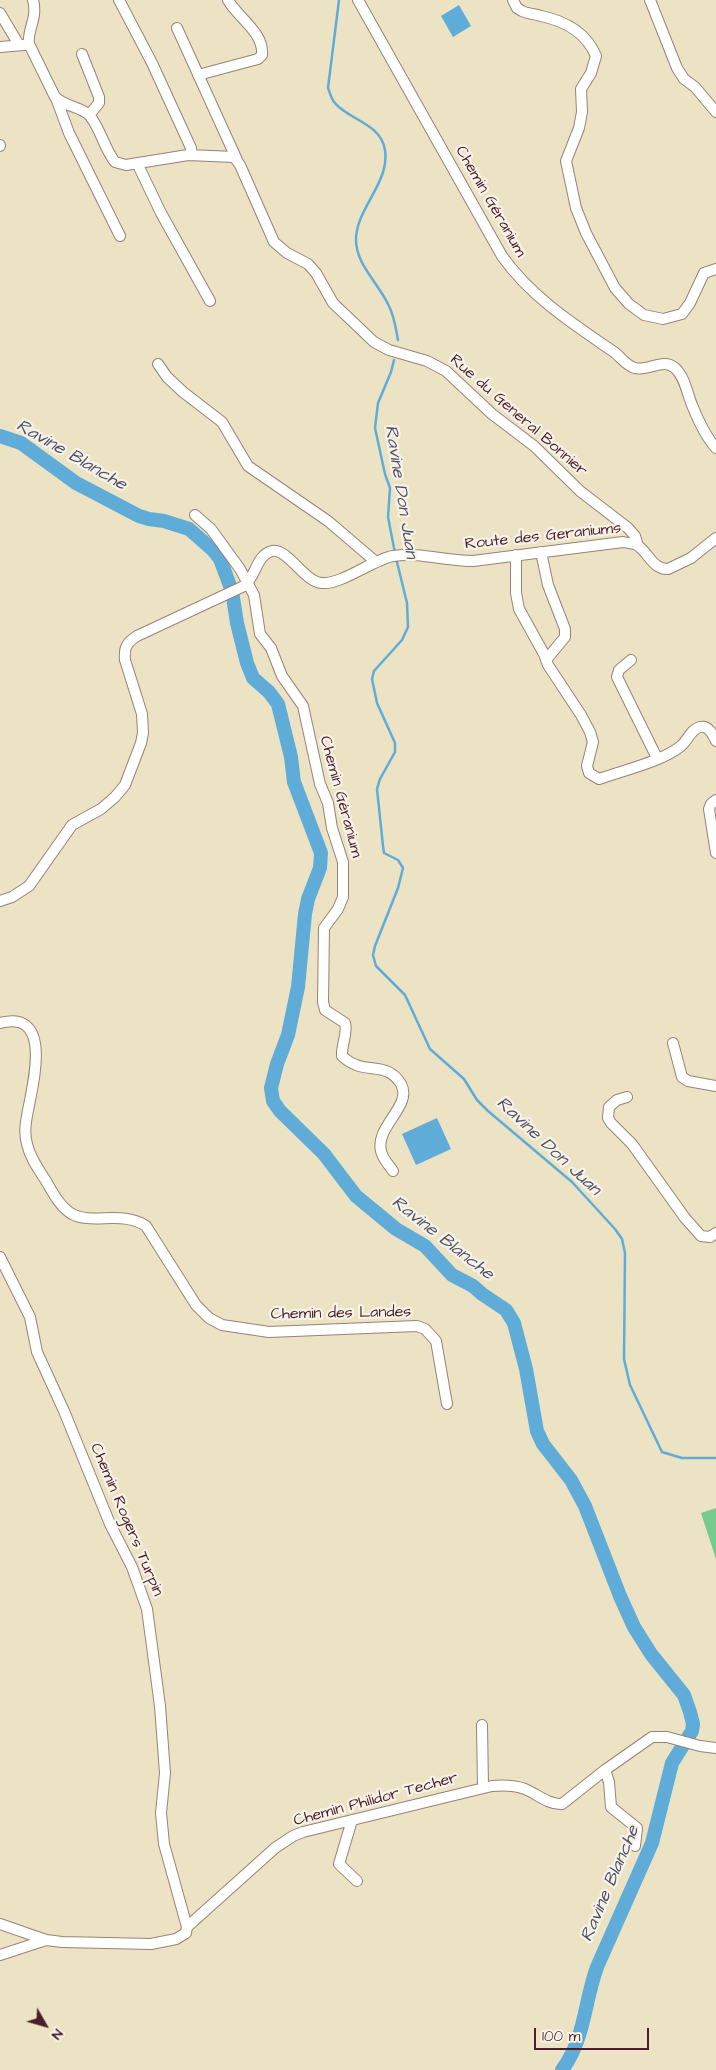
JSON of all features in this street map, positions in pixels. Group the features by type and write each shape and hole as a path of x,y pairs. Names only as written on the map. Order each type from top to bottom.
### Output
{"street":[{"path":"24,45 34,23 33,0"},
{"path":"119,0 152,63 191,148 192,156"},
{"path":"198,75 258,59 262,55 262,48 253,30 238,15 228,0"},
{"name":"Chemin Géranium","path":"358,0 502,256 515,275 542,300 586,334 616,353 632,368 644,369 664,364 674,368 685,383 704,432 716,448"},
{"path":"513,0 522,11 557,20 569,26 585,38 596,56 591,72 581,89 582,112 579,128 566,161 576,208 586,233 619,294 644,315 663,319 676,317 686,309 704,273 716,269"},
{"path":"650,0 684,79 695,87 716,112"},
{"path":"0,13 24,45 55,97 69,133 120,236"},
{"name":"Rue du General Bonnier","path":"177,28 274,242 287,253 308,264 321,280 330,298 377,344 389,350 432,363 446,371 492,414 528,440 580,491 628,528 638,546"},
{"path":"0,47 24,45"},
{"path":"82,54 99,98 98,103 89,115"},
{"path":"55,97 62,104 80,109 89,115 115,162 126,165 192,156 230,156 237,160"},
{"path":"137,163 161,213 210,301"},
{"path":"158,364 183,392 222,422 248,466 328,521 376,562"},
{"name":"Chemin Géranium","path":"195,515 211,529 240,569 254,596 260,634 271,648 282,676 303,706 320,784 328,803 332,828 343,862 343,897 338,910 324,928 323,1002 325,1010 345,1023 347,1029 342,1047 342,1056 356,1067 387,1070 401,1085 402,1103 384,1130 380,1142 381,1153 392,1170"},
{"name":"Route des Geraniums","path":"0,901 16,895 29,886 72,825 101,809 125,785 143,733 142,714 125,660 124,651 127,643 137,636 247,584 264,555 274,551 284,555 312,579 322,584 334,582 390,557 406,554 453,561 473,560 623,542 638,546 657,565 668,569 691,558 716,538"},
{"path":"541,552 548,585 565,629 565,637 546,660"},
{"path":"516,555 516,593 520,609 548,665 582,715 590,732 592,742 587,766 588,773 599,779 658,758 681,746 692,731 699,727 705,727 712,732 716,741"},
{"path":"631,660 619,670 617,678 658,758"},
{"path":"716,800 709,809 716,853"},
{"name":"Chemin des Landes","path":"0,1023 19,1023 33,1036 37,1051 36,1071 26,1122 27,1146 58,1201 68,1212 78,1217 134,1219 146,1226 196,1305 209,1318 222,1325 270,1332 417,1326 425,1329 436,1341 447,1404"},
{"path":"673,1043 682,1077 688,1081 716,1086"},
{"path":"627,1097 617,1100 609,1107 608,1118 610,1123 636,1149 685,1218 701,1236 710,1237 716,1233"},
{"name":"Chemin Rogers Turpin","path":"0,1257 30,1317 37,1352 64,1411 110,1524 132,1567 147,1609 160,1706 165,1773 161,1814 164,1844 187,1927"},
{"path":"482,1725 484,1787"},
{"name":"Chemin Philidor Techer","path":"0,1955 46,1940 151,1944 176,1939 186,1933 187,1927 275,1848 303,1832 484,1787 504,1785 524,1788 553,1803 559,1804 572,1798 605,1770 652,1737 667,1737 700,1746 716,1748"},
{"path":"605,1770 609,1782 611,1807 637,1828 635,1846"},
{"path":"352,1820 339,1864 357,1881"},
{"path":"0,1924 46,1940"}],"green space":[{"path":"716,1508 716,1559 701,1513"}],"water":[{"path":"459,5 471,26 453,37 441,16"},
{"path":"437,1118 451,1149 416,1165 402,1134"}],"waterway":[{"name":"Ravine Don Juan","path":"339,0 328,88 333,100 340,108 377,134 385,150 383,173 361,217 357,228 356,240 363,265 390,308 398,340"},
{"name":"Ravine Don Juan","path":"394,360 378,403 375,428 390,488 388,517 395,553"},
{"name":"Ravine Blanche","path":"0,436 21,443 76,483 139,516 189,529 213,550 220,559 232,591 237,623 247,663 253,678 269,692 278,704 291,757 294,782 321,853 320,868 308,899 305,914 298,987 288,1035 277,1064 271,1088 273,1101 280,1111 324,1154 356,1196 396,1229 425,1246 452,1275 473,1286 506,1310 514,1323 526,1369 537,1431 543,1444 571,1480 585,1506 634,1627 651,1654 684,1695 690,1712 693,1724 692,1731 672,1763 652,1843 597,1967 580,2033 570,2058 562,2070"},
{"name":"Ravine Don Juan","path":"396,558 407,603 408,627 402,640 374,671 372,679 377,703 395,743 395,752 380,779 377,789 384,853 398,860 403,868 398,888 375,946 373,955 376,966 405,995 430,1049 464,1079 477,1100 488,1111 572,1182 622,1239 625,1253 624,1359 630,1385 662,1452 682,1458 716,1458"}]}
